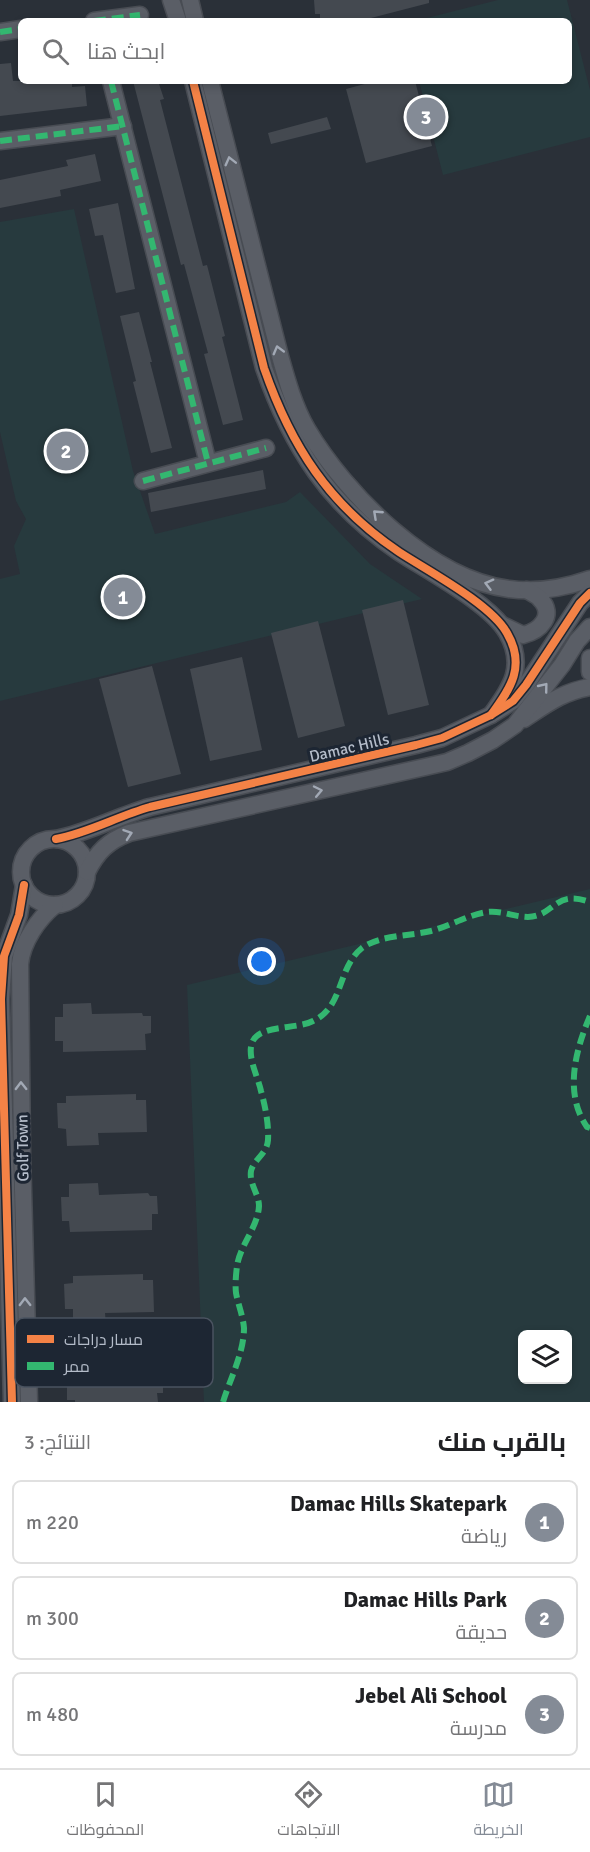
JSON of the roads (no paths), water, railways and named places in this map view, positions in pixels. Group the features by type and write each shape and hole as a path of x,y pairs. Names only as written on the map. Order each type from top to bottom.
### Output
{"street":[{"path":"171,0 177,18"},
{"path":"190,0 194,18"},
{"path":"117,18 140,15"},
{"path":"0,32 18,29"},
{"path":"112,84 208,464"},
{"path":"194,84 264,368 277,405 294,439 315,471 367,528 397,551 490,612 501,624 516,653 516,668 512,683 491,715"},
{"path":"211,84 279,356 291,392 326,458 350,488 405,540 463,576 508,589 527,591 567,587 590,579"},
{"path":"0,141 123,126"},
{"path":"143,481 266,448"},
{"path":"501,624 523,635 535,632 544,623 546,611 541,599 527,591"},
{"name":"Damac Hills","path":"56,839 71,836 125,814 150,807 416,746 442,738 491,715 513,700 526,685 556,637 590,593"},
{"path":"515,725 562,665 577,641 590,627"},
{"path":"590,658 590,672"},
{"path":"87,872 85,860 79,849 69,842 56,839 40,842 26,853 21,872 24,885 36,900 55,905 71,900 83,888 87,872 94,859 103,847 115,838 436,765 493,740 556,697 590,687"},
{"name":"Golf Town","path":"12,1402 1,999 4,956 19,915 24,885"},
{"name":"Golf Town","path":"27,1318 20,964 24,948 34,929 45,913 55,905"},
{"name":"Golf Town","path":"29,1387 29,1402"}],"place":[{"name":"Jebel Ali School","path":"426,117"},
{"name":"Damac Hills Park","path":"66,451"},
{"name":"Damac Hills Skatepark","path":"123,597"}]}
